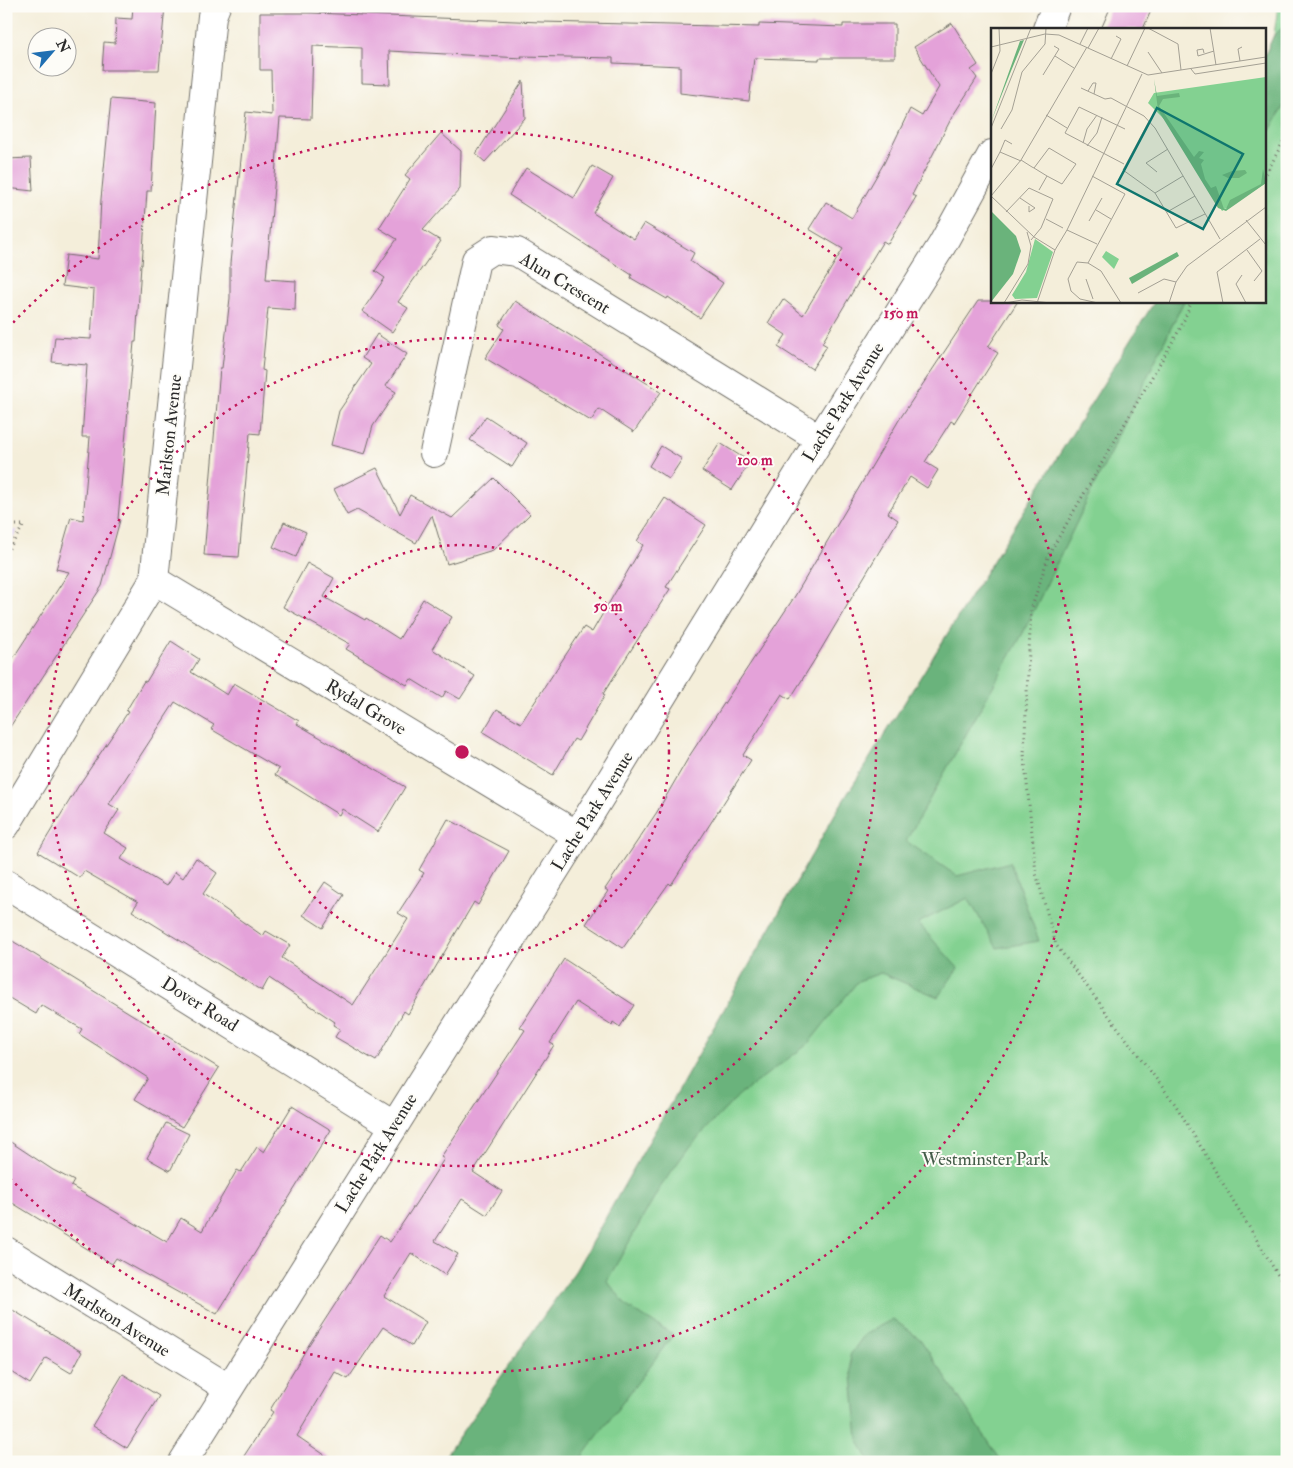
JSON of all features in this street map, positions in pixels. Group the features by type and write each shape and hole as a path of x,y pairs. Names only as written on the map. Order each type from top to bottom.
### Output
{"street":[{"name":"Marlston Avenue","path":"6,825 154,580 212,16 216,6"},
{"path":"1047,28 1056,6"},
{"name":"Lache Park Avenue","path":"183,1462 393,1124 577,835 820,439 942,245 991,156"},
{"name":"Alun Crescent","path":"434,453 476,260 493,249 517,252 820,439"},
{"name":"Rydal Grove","path":"154,580 577,835"},
{"name":"Dover Road","path":"6,884 393,1124"},
{"name":"Marlston Avenue","path":"6,1251 228,1388"}],"path":[{"path":"1266,174 1287,134"},
{"path":"1192,302 1181,327 1049,554 1032,610 1024,754 1036,873 1056,945 1175,1104 1287,1290"},
{"path":"6,525 24,525 6,552"}],"shaded area":[{"path":"6,530 18,530 6,547"}],"green space":[{"name":"Westminster Park","path":"1278,6 1287,6 1287,1462 441,1462 576,1270 835,814 1154,302 1266,302 1266,53 1274,35"},
{"path":"1287,24 1287,100 1266,137 1266,53 1274,35"},
{"path":"1154,302 1184,302 1023,633 906,841 957,876 1010,862 1039,941 997,948 968,898 918,923 958,968 938,997 881,973 858,981 808,1044 739,1095 689,1147 659,1189 607,1281 628,1307 673,1335 578,1462 441,1462 576,1270 835,814"},
{"path":"893,1319 920,1339 1002,1462 870,1462 858,1439 850,1355 865,1334"}],"building":[{"path":"133,6 165,6 159,70 102,70 104,42 115,43 116,18 132,19"},
{"path":"1111,6 1153,6 1143,28 1101,28"},
{"path":"260,13 759,27 759,24 843,27 843,24 895,24 895,58 819,58 819,60 754,58 749,101 680,93 680,66 613,63 613,58 521,56 522,58 389,51 390,84 362,83 362,48 313,46 311,119 280,118 266,279 296,281 295,310 268,308 262,370 265,371 260,434 250,433 239,557 204,555 220,368 222,368 230,298 230,263 246,112 272,115 271,70 260,70"},
{"path":"952,23 978,65 971,70 977,78 952,117 912,195 916,197 888,244 883,241 822,343 827,346 812,369 778,347 786,335 768,323 783,299 803,315 843,249 809,229 826,202 852,218 884,163 910,109 922,116 939,87 914,47"},
{"path":"523,81 525,118 485,162 476,154"},
{"path":"111,99 156,103 151,191 147,191 136,342 134,342 118,519 120,520 102,586 6,733 6,669 69,572 56,569 71,517 83,520 90,437 82,437 87,365 52,362 55,337 91,339 94,290 62,286 66,255 98,259 101,199"},
{"path":"441,133 461,151 460,189 423,230 441,241 398,302 408,308 392,332 362,311 385,278 375,271 397,239 379,228 410,179 405,175"},
{"path":"31,158 33,191 6,188 6,159"},
{"path":"592,166 613,178 593,213 634,239 644,223 694,253 690,261 723,283 700,318 668,297 667,299 631,278 632,275 509,195 526,168 574,198"},
{"path":"515,301 661,392 634,432 599,409 591,421 485,358 504,329 499,325"},
{"path":"978,301 1017,302 988,347 998,353 954,423 951,421 925,462 938,470 927,488 910,477 888,513 898,520 817,656 790,699 782,694 743,755 751,760 671,885 669,883 623,948 586,924 608,891 605,889 657,812 690,755 795,596 899,420"},
{"path":"377,334 407,354 386,386 396,392 373,426 365,454 331,445 339,411 371,364 362,358"},
{"path":"486,416 527,443 512,467 470,440"},
{"path":"720,443 750,462 732,490 702,471"},
{"path":"661,446 682,459 669,479 649,466"},
{"path":"377,468 400,514 410,495 452,518 494,478 530,514 493,550 447,564 432,515 416,543 357,510 347,515 334,489"},
{"path":"665,498 706,525 666,587 670,589 603,694 605,695 578,741 574,739 553,775 483,732 497,709 521,723 584,627 592,632 643,545 637,541"},
{"path":"284,522 306,532 296,557 273,547"},
{"path":"307,563 334,578 324,597 365,620 366,618 399,639 423,599 452,617 432,649 475,676 460,699 446,691 442,698 411,679 407,685 346,649 350,644 283,607"},
{"path":"171,641 199,659 191,672 227,695 234,683 299,721 297,724 405,787 378,832 342,809 339,815 275,775 279,769 211,729 214,725 175,702 109,804 119,810 104,833 128,848 121,859 166,886 175,872 183,878 196,858 217,873 203,894 263,936 266,931 290,945 282,958 353,1005 408,919 398,913 424,873 419,870 448,819 509,851 478,905 474,902 408,1014 404,1011 376,1061 335,1037 340,1029 333,1025 335,1022 269,978 262,991 132,911 138,902 84,871 80,878 38,852 79,785 128,712 126,711 144,681 146,682"},
{"path":"325,882 344,895 323,928 303,915"},
{"path":"6,937 219,1068 182,1127 135,1099 148,1078 79,1034 82,1029 41,1005 36,1014 6,996"},
{"path":"564,959 634,1005 620,1027 613,1022 612,1025 576,1002 550,1043 554,1045 473,1172 502,1191 487,1215 462,1199 435,1241 458,1254 445,1275 411,1253 384,1296 426,1322 412,1346 383,1327 348,1379 335,1372 297,1436 335,1462 240,1462 273,1412 270,1410 310,1343 380,1235 390,1242 416,1203 444,1159 441,1157 525,1030 520,1027"},
{"path":"292,1106 331,1130 217,1314 116,1258 112,1264 6,1199 6,1139 53,1170 74,1181 71,1186 167,1242 181,1218 202,1231 237,1170 241,1172 257,1147 264,1152"},
{"path":"166,1123 189,1134 170,1171 147,1158"},
{"path":"6,1306 82,1352 71,1373 46,1358 30,1384 6,1369"},
{"path":"123,1374 159,1396 127,1448 92,1426"}]}
